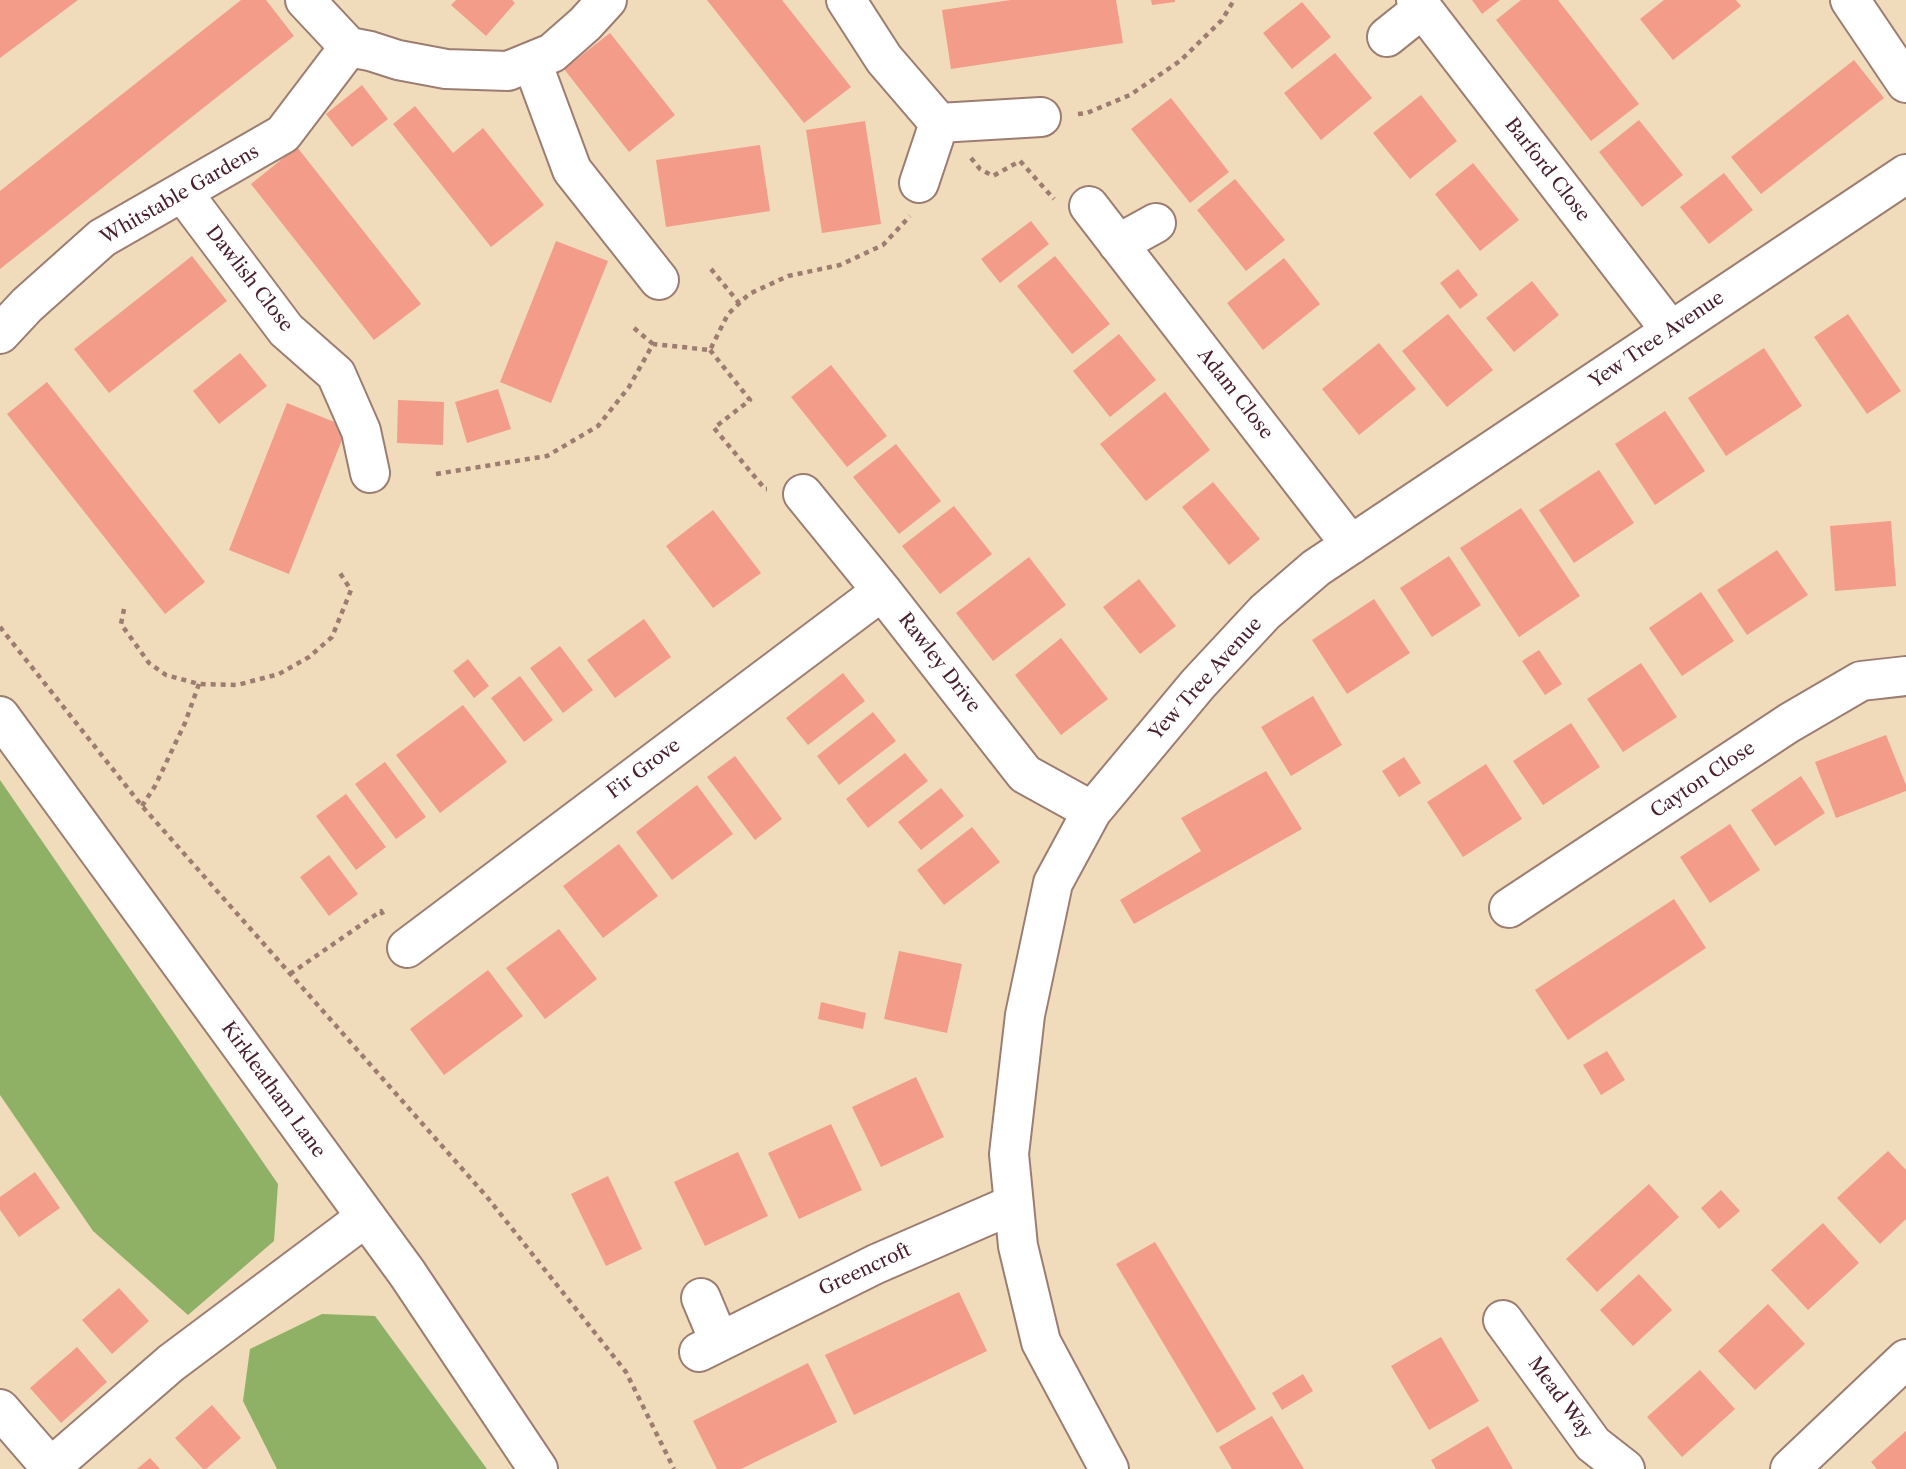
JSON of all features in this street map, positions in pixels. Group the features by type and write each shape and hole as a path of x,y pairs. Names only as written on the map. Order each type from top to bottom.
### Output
{"street":[{"path":"305,0 349,47 446,69 508,71 552,53 607,0"},
{"path":"846,0 884,59 939,123"},
{"path":"1850,0 1906,83"},
{"name":"Barford Close","path":"1387,37 1419,4 1671,331"},
{"name":"Whitstable Gardens","path":"0,334 27,304 102,238 283,134 349,47"},
{"path":"532,62 572,170 659,280"},
{"path":"939,123 1041,117"},
{"path":"919,183 939,123"},
{"name":"Yew Tree Avenue","path":"1109,1469 1041,1342 1018,1246 1009,1154 1025,1015 1053,883 1092,811 1198,684 1265,612 1316,568 1906,174"},
{"name":"Dawlish Close","path":"183,193 286,330 336,374 361,430 370,473"},
{"name":"Adam Close","path":"1089,206 1351,545"},
{"path":"1118,244 1156,223"},
{"name":"Rawley Drive","path":"803,494 1025,774 1092,811"},
{"name":"Fir Grove","path":"407,948 882,591"},
{"name":"Cayton Close","path":"1509,908 1789,723 1861,681 1906,676"},
{"name":"Kirkleatham Lane","path":"0,716 407,1273 538,1469"},
{"name":"Greencroft","path":"701,1298 709,1347 876,1264 1014,1204"},
{"path":"0,1409 51,1468 171,1363 366,1217"},
{"name":"Mead Way","path":"1503,1320 1593,1444 1625,1469"},
{"path":"1790,1469 1906,1359"}],"path":[{"path":"1041,117 1087,113 1130,95 1180,61 1222,20 1234,0"},
{"path":"939,123 980,169 993,176 1020,162 1069,217 1089,206"},
{"path":"710,350 728,314 749,294 788,275 840,265 883,245 909,219 919,183"},
{"path":"711,268 739,303"},
{"path":"634,328 653,344 710,350 750,400 714,428 765,489 803,494"},
{"path":"436,474 547,456 598,426 629,387 653,344"},
{"path":"124,609 121,624 149,663 166,675 198,684 237,685 279,674 309,657 332,637 351,590 338,570"},
{"path":"0,627 142,806 487,1197 626,1372 674,1469"},
{"path":"142,806 155,786 185,723 198,684"},
{"path":"290,974 381,911 407,948"}],"green space":[{"path":"0,780 278,1184 274,1241 188,1315 93,1231 0,1095"},
{"path":"322,1314 375,1316 487,1469 277,1469 243,1401 250,1349"}],"building":[{"path":"0,0 78,0 0,58"},
{"path":"241,0 266,0 294,36 0,269 0,191"},
{"path":"456,0 512,0 515,3 486,36 451,5"},
{"path":"707,0 782,0 851,87 804,123"},
{"path":"1011,0 1116,0 1123,43 951,69 942,10"},
{"path":"1151,0 1175,0 1175,2 1152,5"},
{"path":"1472,0 1500,0 1482,14"},
{"path":"1521,0 1558,0 1639,104 1591,141 1496,20"},
{"path":"1664,0 1736,0 1741,6 1673,60 1640,19"},
{"path":"1302,2 1331,37 1292,69 1263,33"},
{"path":"610,33 675,115 629,152 564,69"},
{"path":"1335,53 1372,98 1321,140 1284,93"},
{"path":"1854,60 1884,98 1761,194 1731,157"},
{"path":"362,85 388,119 352,147 326,114"},
{"path":"1421,95 1457,141 1410,179 1373,133"},
{"path":"1171,98 1229,172 1190,203 1131,129"},
{"path":"415,106 453,153 483,128 544,205 491,247 393,124"},
{"path":"1639,120 1683,175 1642,207 1599,152"},
{"path":"865,121 881,224 822,233 806,130"},
{"path":"760,145 770,211 666,227 656,160"},
{"path":"297,147 421,304 374,340 251,184"},
{"path":"1473,163 1519,220 1480,251 1435,194"},
{"path":"1724,173 1753,210 1709,244 1680,207"},
{"path":"1235,179 1285,240 1246,271 1197,210"},
{"path":"1031,221 1049,244 1000,283 981,259"},
{"path":"556,241 608,261 551,403 500,382"},
{"path":"192,256 227,301 109,393 74,349"},
{"path":"1055,256 1110,324 1072,354 1017,286"},
{"path":"1284,258 1320,304 1263,350 1227,303"},
{"path":"1458,269 1478,295 1460,309 1440,283"},
{"path":"1532,281 1559,315 1514,352 1486,318"},
{"path":"1448,314 1493,370 1447,407 1402,351"},
{"path":"1848,314 1901,391 1867,414 1814,337"},
{"path":"1119,334 1156,380 1110,417 1073,371"},
{"path":"1379,343 1416,389 1359,435 1322,389"},
{"path":"1764,348 1802,406 1726,456 1688,398"},
{"path":"240,353 267,386 219,424 193,391"},
{"path":"831,365 887,436 847,467 791,397"},
{"path":"47,382 205,582 165,614 7,414"},
{"path":"498,389 511,429 467,443 455,402"},
{"path":"1165,392 1210,450 1146,501 1100,444"},
{"path":"398,400 444,402 443,445 397,443"},
{"path":"287,403 347,427 289,574 229,550"},
{"path":"1665,411 1705,471 1655,505 1615,444"},
{"path":"896,444 941,501 899,534 853,477"},
{"path":"1599,470 1634,523 1574,563 1539,510"},
{"path":"1213,482 1260,539 1229,565 1182,507"},
{"path":"954,506 992,554 940,594 902,546"},
{"path":"1521,508 1580,596 1519,637 1460,548"},
{"path":"713,510 761,573 713,608 666,546"},
{"path":"1891,521 1896,586 1835,591 1830,526"},
{"path":"1777,550 1808,595 1747,635 1717,590"},
{"path":"1449,556 1481,605 1432,637 1400,588"},
{"path":"1029,557 1066,605 993,661 956,613"},
{"path":"1139,579 1176,626 1140,654 1103,607"},
{"path":"1701,592 1734,641 1682,676 1649,628"},
{"path":"1374,599 1410,653 1347,694 1312,640"},
{"path":"644,619 671,657 615,698 587,660"},
{"path":"1061,638 1108,699 1061,735 1015,675"},
{"path":"560,646 593,690 563,713 530,668"},
{"path":"1539,650 1562,684 1545,695 1522,661"},
{"path":"468,659 489,686 474,698 453,671"},
{"path":"1641,663 1677,717 1623,752 1587,699"},
{"path":"843,673 865,701 808,745 786,718"},
{"path":"520,676 553,720 524,742 491,698"},
{"path":"1313,696 1342,745 1291,776 1261,727"},
{"path":"463,705 507,762 440,813 396,755"},
{"path":"873,712 896,741 839,785 817,756"},
{"path":"1571,723 1600,767 1543,805 1513,761"},
{"path":"1886,735 1906,791 1836,818 1815,762"},
{"path":"905,753 928,781 868,828 846,799"},
{"path":"735,756 782,819 755,840 707,777"},
{"path":"1404,757 1421,783 1399,797 1382,771"},
{"path":"385,762 426,817 396,839 355,784"},
{"path":"1486,764 1522,819 1463,857 1427,802"},
{"path":"1266,771 1302,829 1134,924 1120,900 1201,851 1181,818"},
{"path":"1801,776 1825,813 1775,846 1751,810"},
{"path":"697,785 733,834 672,880 636,832"},
{"path":"941,788 964,816 921,850 898,822"},
{"path":"346,794 386,847 356,870 316,816"},
{"path":"1730,824 1760,870 1710,903 1680,857"},
{"path":"972,827 1000,862 944,905 917,870"},
{"path":"619,844 658,896 603,938 563,886"},
{"path":"329,855 358,894 329,916 300,877"},
{"path":"1674,899 1706,948 1568,1040 1535,990"},
{"path":"559,929 597,979 545,1019 506,968"},
{"path":"899,951 962,964 947,1033 884,1019"},
{"path":"488,970 523,1016 444,1075 410,1029"},
{"path":"821,1002 866,1013 863,1029 818,1019"},
{"path":"1607,1051 1625,1080 1601,1095 1583,1065"},
{"path":"916,1077 944,1137 881,1167 852,1107"},
{"path":"831,1124 862,1190 799,1219 768,1153"},
{"path":"1888,1151 1906,1170 1906,1219 1880,1244 1837,1198"},
{"path":"738,1152 768,1216 705,1246 674,1182"},
{"path":"35,1172 60,1208 19,1237 0,1210 0,1197"},
{"path":"608,1176 642,1249 606,1266 571,1194"},
{"path":"1649,1184 1679,1217 1597,1292 1566,1259"},
{"path":"1721,1190 1740,1211 1719,1229 1701,1208"},
{"path":"1823,1223 1859,1263 1808,1310 1771,1270"},
{"path":"1155,1242 1256,1409 1217,1433 1116,1264"},
{"path":"1639,1274 1672,1310 1633,1346 1600,1310"},
{"path":"119,1288 149,1321 112,1354 82,1320"},
{"path":"959,1292 987,1351 854,1415 825,1355"},
{"path":"1768,1304 1805,1344 1755,1390 1718,1351"},
{"path":"1441,1337 1479,1401 1429,1430 1391,1366"},
{"path":"77,1347 107,1382 61,1423 30,1388"},
{"path":"808,1363 837,1422 741,1469 717,1469 693,1421"},
{"path":"1700,1370 1735,1409 1682,1457 1647,1417"},
{"path":"1303,1374 1313,1391 1282,1410 1272,1393"},
{"path":"212,1405 241,1438 203,1469 175,1438"},
{"path":"1272,1416 1304,1469 1232,1469 1219,1447"},
{"path":"1488,1426 1513,1469 1436,1469 1431,1460"},
{"path":"1906,1431 1906,1469 1877,1469 1871,1462"},
{"path":"150,1458 160,1469 137,1469"}]}
